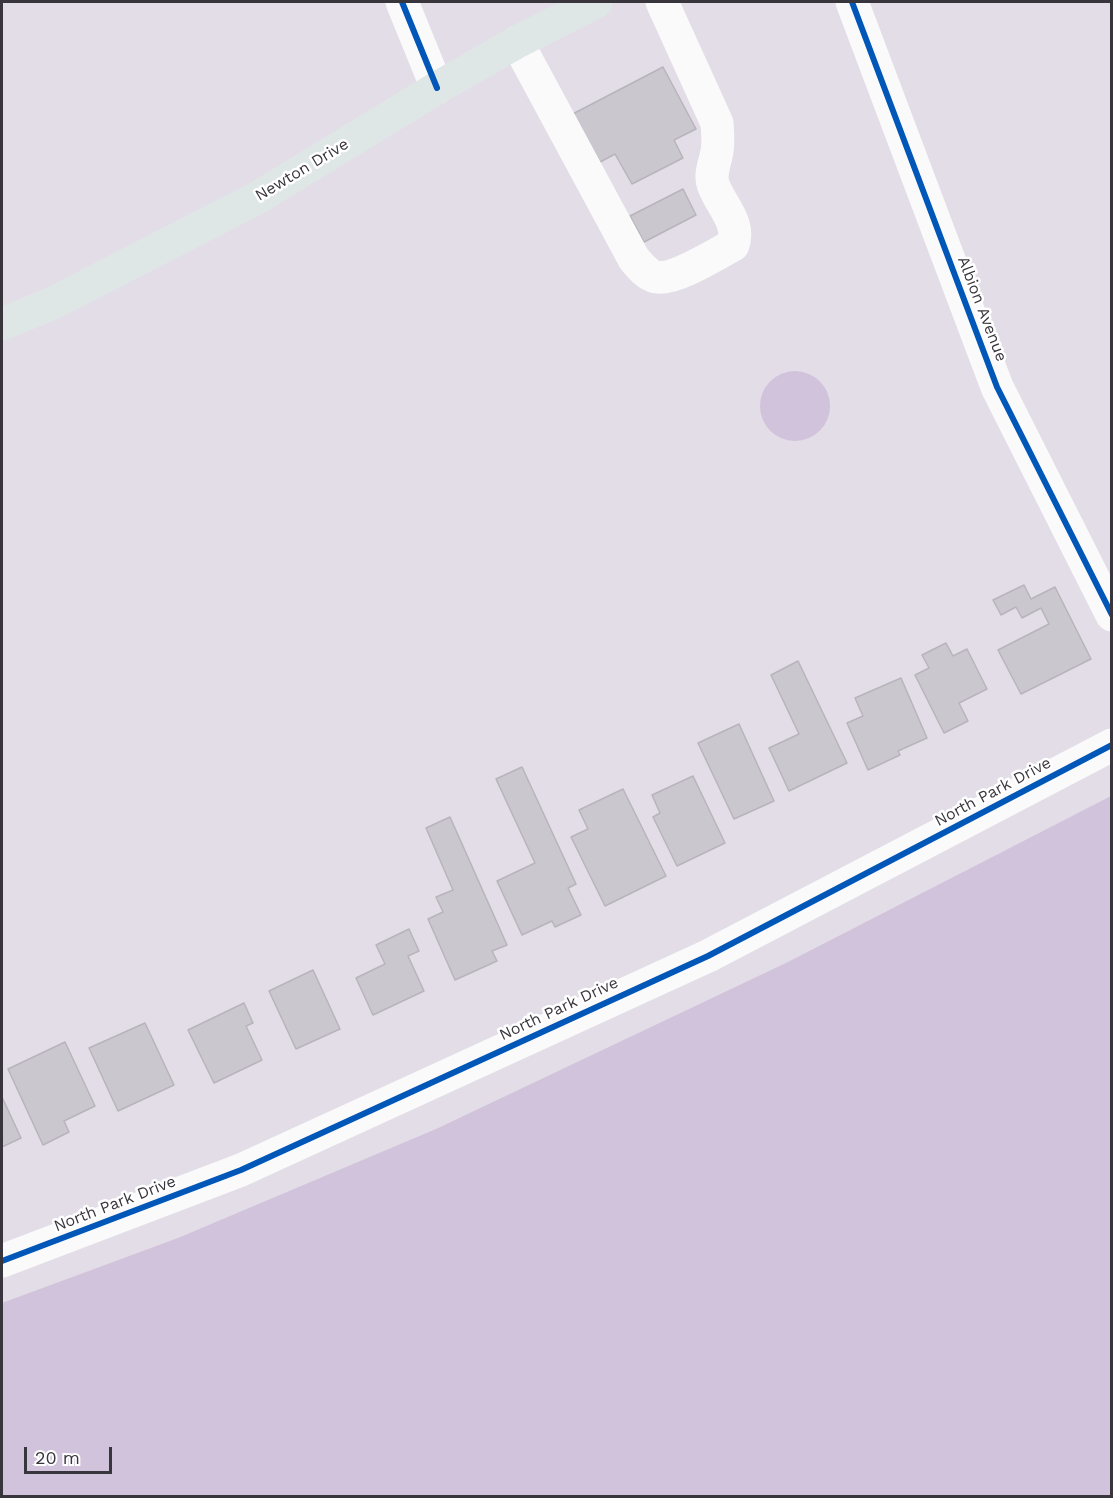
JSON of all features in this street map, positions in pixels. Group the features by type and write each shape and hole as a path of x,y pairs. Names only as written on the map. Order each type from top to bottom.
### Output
{"main road":[{"name":"Newton Drive","path":"2,324 51,304 257,198 437,88 518,42 596,2"}],"street":[{"path":"402,2 437,88"},
{"path":"518,42 634,259 644,270 655,277 668,277 733,245 736,235 732,221 713,183 711,170 716,156 717,123 662,2"},
{"name":"Albion Avenue","path":"852,2 998,387 1112,615"},
{"name":"North Park Drive","path":"2,1261 242,1170 708,956 1112,744"}],"shaded area":[{"path":"802,371 815,377 824,386 828,392 830,406 828,420 820,431 809,439 788,441 770,431 762,420 760,399 770,381 781,373"},
{"path":"1111,796 1111,1496 2,1496 2,1303 178,1238 436,1129 788,962"}],"building":[{"path":"663,67 696,129 674,140 683,158 632,184 615,154 591,167 565,118"},
{"path":"683,189 696,215 644,242 630,216"},
{"path":"1024,585 1031,599 1055,587 1091,659 1021,694 998,650 1049,624 1041,608 1022,618 1016,607 1001,615 993,600"},
{"path":"946,643 953,656 967,649 987,689 959,703 968,721 944,733 915,675 929,668 922,655"},
{"path":"798,661 847,763 789,791 769,748 799,734 771,675"},
{"path":"901,678 927,738 898,751 900,755 868,770 847,723 863,716 855,698"},
{"path":"739,724 774,801 734,819 698,743"},
{"path":"522,767 576,884 568,888 581,915 555,927 552,921 522,935 497,881 535,863 496,779"},
{"path":"693,776 725,843 677,866 653,817 660,813 652,795"},
{"path":"623,789 666,876 605,906 571,837 588,829 579,810"},
{"path":"450,817 507,945 492,951 497,961 455,980 428,919 443,912 436,897 453,890 426,828"},
{"path":"409,929 419,951 408,956 424,991 373,1015 356,978 385,964 376,945"},
{"path":"313,970 340,1029 296,1049 269,991"},
{"path":"244,1003 253,1023 246,1026 262,1060 214,1083 188,1030"},
{"path":"145,1023 174,1085 118,1111 89,1048"},
{"path":"65,1042 95,1106 64,1121 69,1132 43,1145 8,1069"},
{"path":"2,1097 21,1138 2,1147"}],"cycle path":[{"path":"402,2 437,88"},
{"path":"852,2 997,387 1112,615"},
{"path":"2,1261 241,1170 708,956 1112,745"}]}
